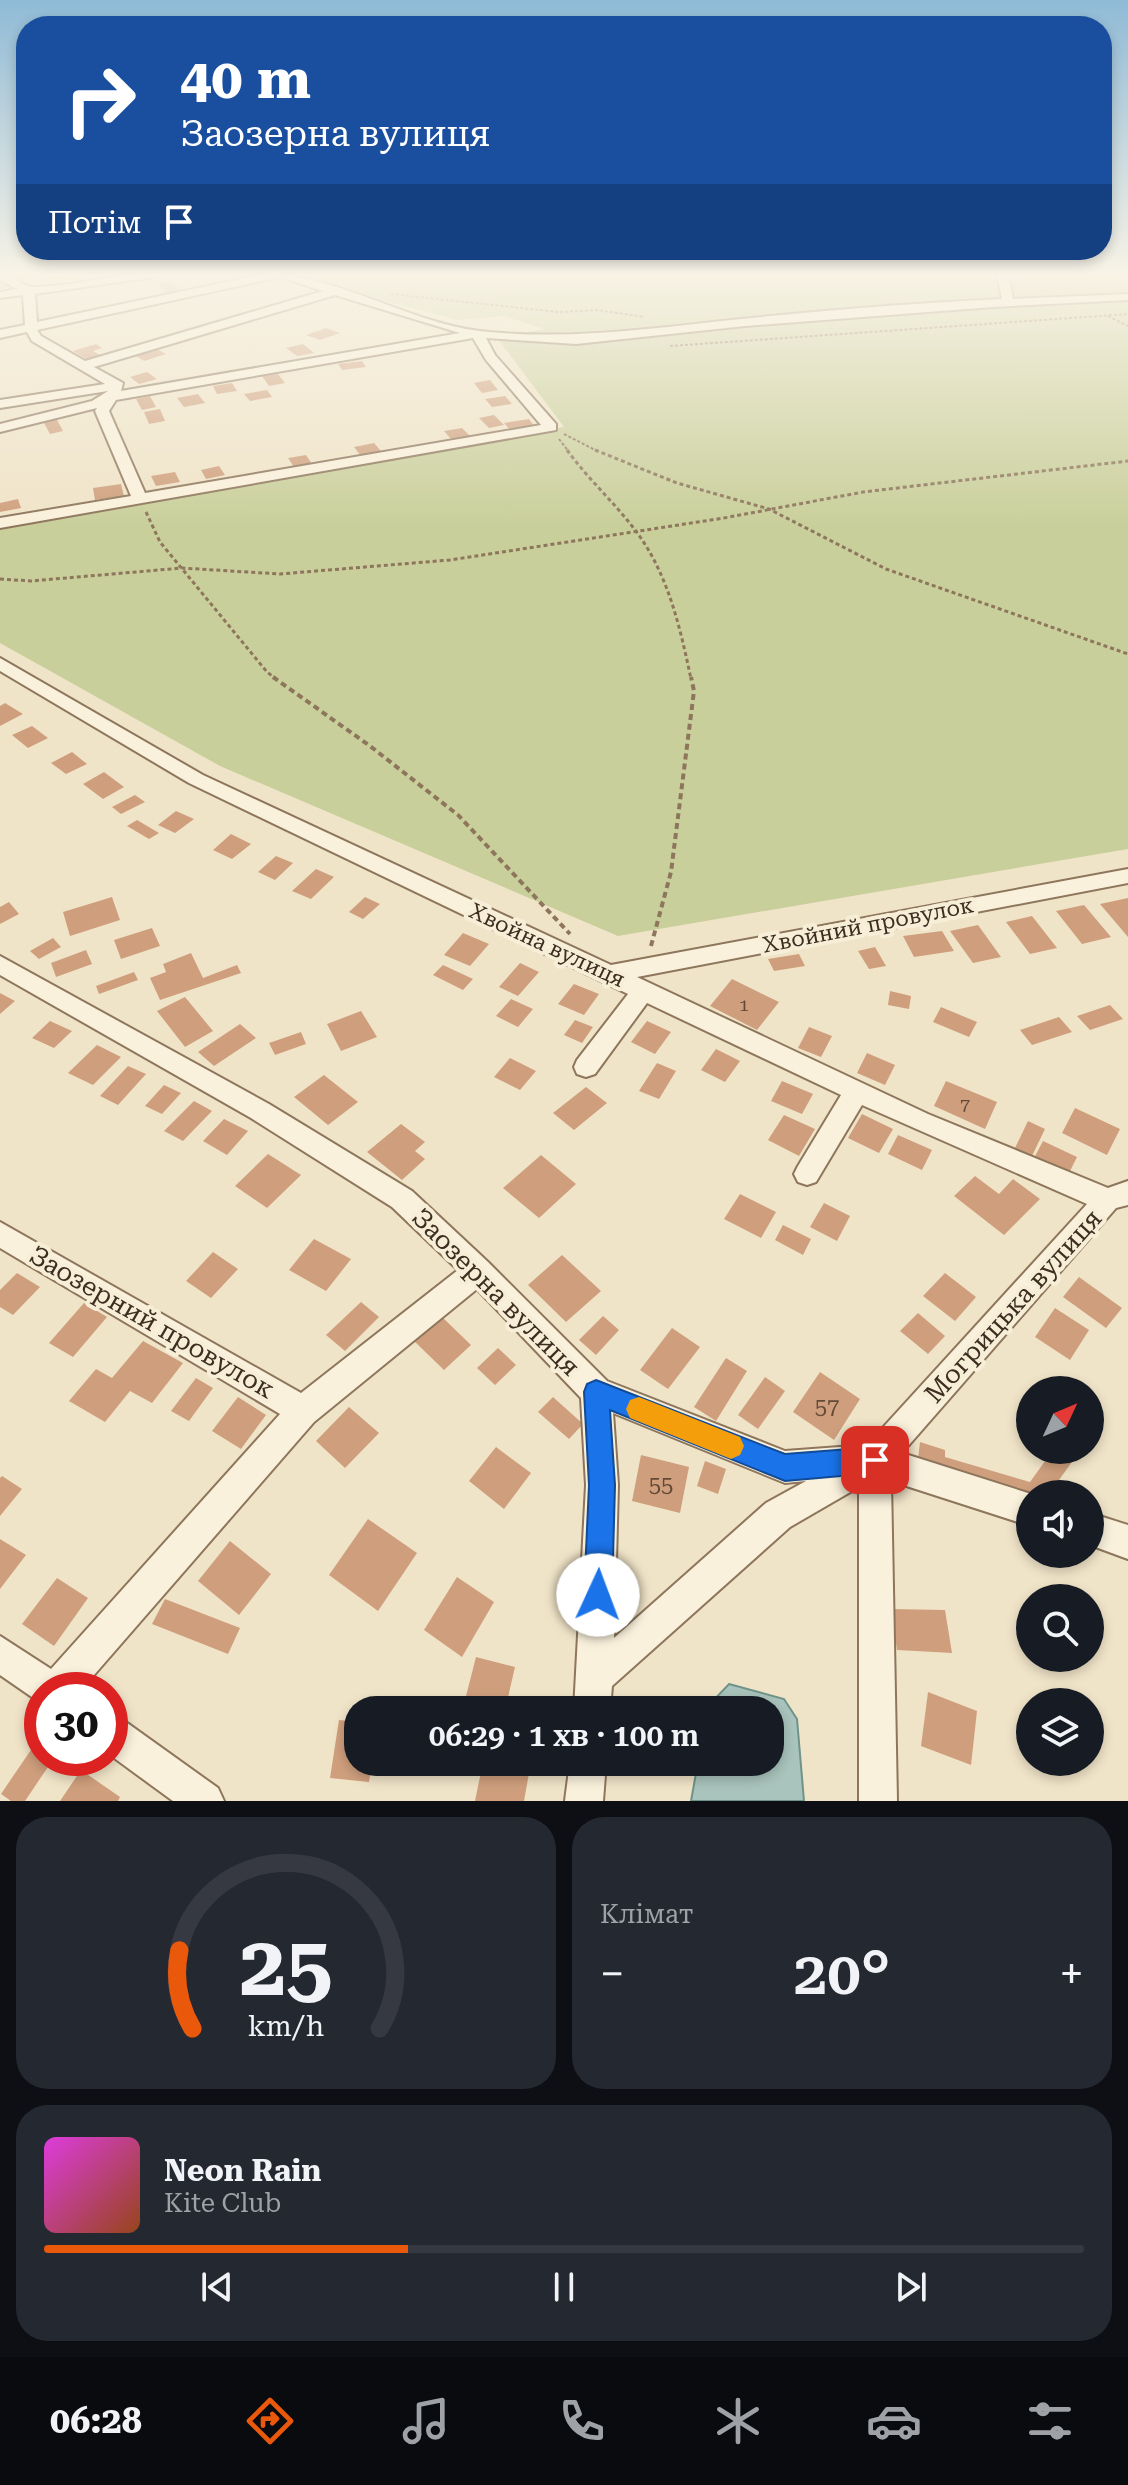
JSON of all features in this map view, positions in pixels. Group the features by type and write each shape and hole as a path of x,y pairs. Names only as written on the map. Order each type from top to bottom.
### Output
{"street":[{"path":"73,358 86,365 114,392"},
{"path":"86,365 110,358"},
{"path":"0,404 114,392 327,358"},
{"path":"491,358 551,427"},
{"path":"0,428 97,404 114,392"},
{"path":"114,392 102,411 140,499"},
{"path":"0,523 551,427"},
{"name":"Хвойна вулиця","path":"0,663 196,779 609,974 644,979 857,1091 1117,1196"},
{"name":"Хвойний провулок","path":"644,979 1128,876"},
{"name":"Заозерна вулиця","path":"0,964 260,1111 402,1199 478,1271 596,1392 785,1467 875,1460 1016,1505"},
{"path":"586,1067 644,979"},
{"path":"807,1174 857,1091"},
{"name":"Могрицька вулиця","path":"594,1694 778,1515 875,1460 1117,1196"},
{"name":"Заозерний провулок","path":"0,1234 303,1411"},
{"path":"73,1672 303,1411 478,1271"},
{"path":"594,1694 602,1485 596,1392"},
{"path":"875,1460 878,1801"},
{"path":"1104,1534 1128,1542"},
{"path":"0,1654 25,1672"},
{"path":"128,1746 205,1801"},
{"path":"584,1801 587,1776"}],"path":[{"path":"551,427 604,455 677,483 769,509 886,569 1128,654"},
{"path":"551,427 588,479 636,531 675,606 694,691 671,872 644,979"},
{"path":"0,579 31,581 182,568 296,572 450,560 863,492 1128,461"},
{"path":"140,499 160,542 267,672 370,746 458,815 576,940"}],"green space":[{"path":"512,358 1128,358 1128,849 618,936 220,766 0,643 0,526 564,427"}],"water":[{"path":"729,1684 773,1696 718,1696"},
{"path":"784,1699 797,1719 804,1801 691,1801 695,1776 784,1776"}],"building":[{"path":"362,361 366,367 342,370 338,364"},
{"path":"147,372 157,379 139,384 130,377"},
{"path":"278,374 285,383 269,386 262,376"},
{"path":"490,380 498,390 482,393 474,383"},
{"path":"232,383 237,391 217,394 213,386"},
{"path":"267,390 272,397 250,401 244,394"},
{"path":"198,394 205,403 184,407 177,398"},
{"path":"150,396 156,407 142,410 136,399"},
{"path":"505,396 512,404 492,407 485,399"},
{"path":"160,409 165,421 149,424 144,412"},
{"path":"494,415 504,425 489,428 479,418"},
{"path":"56,418 63,431 50,434 43,421"},
{"path":"529,419 535,427 511,431 504,423"},
{"path":"462,428 470,436 451,439 444,431"},
{"path":"374,443 381,451 361,456 354,447"},
{"path":"306,455 312,464 294,467 288,458"},
{"path":"219,466 225,475 206,479 201,470"},
{"path":"175,472 180,482 156,486 151,476"},
{"path":"121,484 124,496 95,500 93,488"},
{"path":"18,499 21,508 0,512 0,503"},
{"path":"5,703 23,714 0,726 0,706"},
{"path":"32,726 48,738 28,748 12,735"},
{"path":"72,752 87,764 66,774 51,763"},
{"path":"104,772 124,787 103,799 83,784"},
{"path":"135,795 145,802 121,814 112,807"},
{"path":"176,811 194,819 175,833 158,825"},
{"path":"137,820 159,833 149,839 127,826"},
{"path":"231,834 251,844 232,859 213,850"},
{"path":"276,856 293,863 275,880 258,872"},
{"path":"316,869 334,877 311,899 292,891"},
{"path":"112,897 120,920 70,936 63,912"},
{"path":"365,897 380,904 363,919 349,912"},
{"path":"1128,898 1128,937 1100,904"},
{"path":"9,902 19,914 0,924 0,907"},
{"path":"1084,905 1111,937 1082,944 1056,911"},
{"path":"1032,916 1057,948 1030,954 1006,922"},
{"path":"978,925 1001,957 973,963 950,931"},
{"path":"152,928 160,946 121,959 114,940"},
{"path":"942,931 954,951 914,957 903,936"},
{"path":"463,933 489,944 470,966 444,955"},
{"path":"53,938 61,947 39,959 30,951"},
{"path":"875,947 886,966 869,969 858,951"},
{"path":"86,950 92,964 56,977 51,963"},
{"path":"191,953 203,978 237,965 241,973 160,1000 150,978 166,972 163,964"},
{"path":"799,954 805,966 774,971 768,959"},
{"path":"520,963 539,972 518,996 499,987"},
{"path":"443,965 473,979 463,990 433,975"},
{"path":"134,972 138,980 99,994 96,986"},
{"path":"732,979 779,1002 757,1030 710,1006"},
{"path":"574,984 599,994 584,1015 558,1004"},
{"path":"890,991 911,996 909,1009 888,1005"},
{"path":"0,993 15,1001 0,1014"},
{"path":"185,997 213,1031 185,1047 157,1011"},
{"path":"511,999 533,1009 518,1027 496,1016"},
{"path":"1110,1005 1123,1019 1090,1030 1077,1016"},
{"path":"941,1007 977,1022 969,1037 933,1022"},
{"path":"361,1011 377,1037 341,1051 327,1024"},
{"path":"1059,1017 1072,1032 1032,1045 1020,1030"},
{"path":"575,1020 593,1027 582,1043 564,1035"},
{"path":"50,1021 72,1031 54,1048 32,1038"},
{"path":"647,1021 671,1032 655,1054 631,1042"},
{"path":"240,1024 256,1038 214,1066 198,1052"},
{"path":"809,1027 832,1036 821,1057 798,1048"},
{"path":"301,1032 306,1044 275,1055 269,1043"},
{"path":"97,1045 121,1057 93,1085 68,1073"},
{"path":"716,1049 740,1061 725,1082 701,1070"},
{"path":"867,1053 895,1065 885,1085 857,1073"},
{"path":"510,1058 536,1071 520,1090 494,1077"},
{"path":"657,1063 676,1071 659,1099 639,1091"},
{"path":"128,1066 146,1074 118,1105 100,1096"},
{"path":"324,1075 358,1102 328,1125 294,1097"},
{"path":"782,1081 813,1094 802,1114 771,1101"},
{"path":"946,1081 997,1102 985,1129 934,1106"},
{"path":"164,1085 181,1093 162,1114 145,1106"},
{"path":"586,1087 607,1103 574,1130 553,1113"},
{"path":"194,1101 212,1111 183,1141 164,1131"},
{"path":"1075,1108 1120,1129 1107,1155 1062,1133"},
{"path":"862,1114 893,1129 879,1153 848,1138"},
{"path":"784,1115 815,1129 799,1156 768,1140"},
{"path":"224,1119 248,1131 227,1155 203,1141"},
{"path":"1028,1121 1045,1129 1032,1156 1015,1148"},
{"path":"401,1124 425,1142 415,1151 425,1159 402,1180 367,1152"},
{"path":"898,1135 932,1150 922,1170 888,1154"},
{"path":"1043,1141 1077,1157 1067,1177 1033,1160"},
{"path":"268,1154 301,1175 267,1208 235,1186"},
{"path":"541,1155 576,1184 539,1218 503,1188"},
{"path":"975,1176 999,1194 1013,1179 1040,1199 1004,1235 954,1196"},
{"path":"740,1194 776,1212 761,1238 724,1219"},
{"path":"824,1203 850,1216 837,1241 810,1227"},
{"path":"783,1225 811,1239 803,1255 775,1240"},
{"path":"314,1239 351,1259 326,1291 289,1270"},
{"path":"213,1252 238,1269 211,1298 186,1281"},
{"path":"562,1255 601,1291 566,1322 528,1285"},
{"path":"17,1273 40,1287 13,1315 0,1307 0,1290"},
{"path":"945,1273 976,1297 955,1321 923,1296"},
{"path":"1079,1277 1122,1308 1106,1328 1063,1297"},
{"path":"361,1302 379,1317 345,1351 326,1335"},
{"path":"84,1303 107,1317 73,1357 49,1343"},
{"path":"1055,1308 1089,1330 1070,1360 1035,1337"},
{"path":"918,1313 945,1336 928,1354 900,1331"},
{"path":"441,1316 471,1345 444,1370 413,1340"},
{"path":"603,1316 619,1330 596,1355 579,1340"},
{"path":"672,1328 700,1347 668,1389 640,1370"},
{"path":"143,1341 183,1363 152,1403 130,1391 105,1422 69,1401 96,1369 112,1378"},
{"path":"498,1348 516,1365 495,1385 477,1368"},
{"path":"726,1358 747,1371 716,1421 694,1407"},
{"path":"820,1372 860,1399 834,1440 793,1412"},
{"path":"765,1377 785,1391 758,1429 738,1415"},
{"path":"196,1378 213,1388 189,1421 171,1411"},
{"path":"238,1397 266,1415 241,1449 212,1431"},
{"path":"553,1397 583,1424 569,1439 538,1412"},
{"path":"349,1407 379,1433 345,1468 316,1441"},
{"path":"920,1442 945,1450 945,1457 1023,1480 1016,1480 1016,1491 917,1468"},
{"path":"496,1447 531,1473 504,1509 469,1481"},
{"path":"641,1455 689,1467 680,1513 632,1501"},
{"path":"705,1461 726,1469 718,1494 697,1486"},
{"path":"1043,1464 1070,1464 1059,1480 1031,1480"},
{"path":"2,1476 22,1489 0,1516 0,1478"},
{"path":"368,1519 417,1553 378,1611 329,1575"},
{"path":"0,1539 26,1555 0,1589"},
{"path":"230,1541 271,1574 239,1615 198,1581"},
{"path":"457,1577 494,1602 462,1657 424,1630"},
{"path":"57,1578 88,1598 54,1646 22,1624"},
{"path":"165,1599 240,1628 228,1654 152,1624"},
{"path":"891,1609 945,1610 952,1653 897,1650"},
{"path":"476,1657 515,1667 508,1696 466,1696"},
{"path":"928,1692 977,1711 971,1765 921,1746"},
{"path":"339,1720 344,1721 344,1776 370,1776 369,1782 330,1778"},
{"path":"24,1760 24,1776 42,1776 25,1801 11,1801 1,1794"},
{"path":"77,1776 90,1776 120,1797 118,1801 60,1801"},
{"path":"480,1776 528,1776 524,1801 475,1801"}],"slow traffic":[{"path":"639,1409 731,1446"}],"route":[{"path":"598,1595 602,1485 596,1392 785,1467 875,1460"}]}
